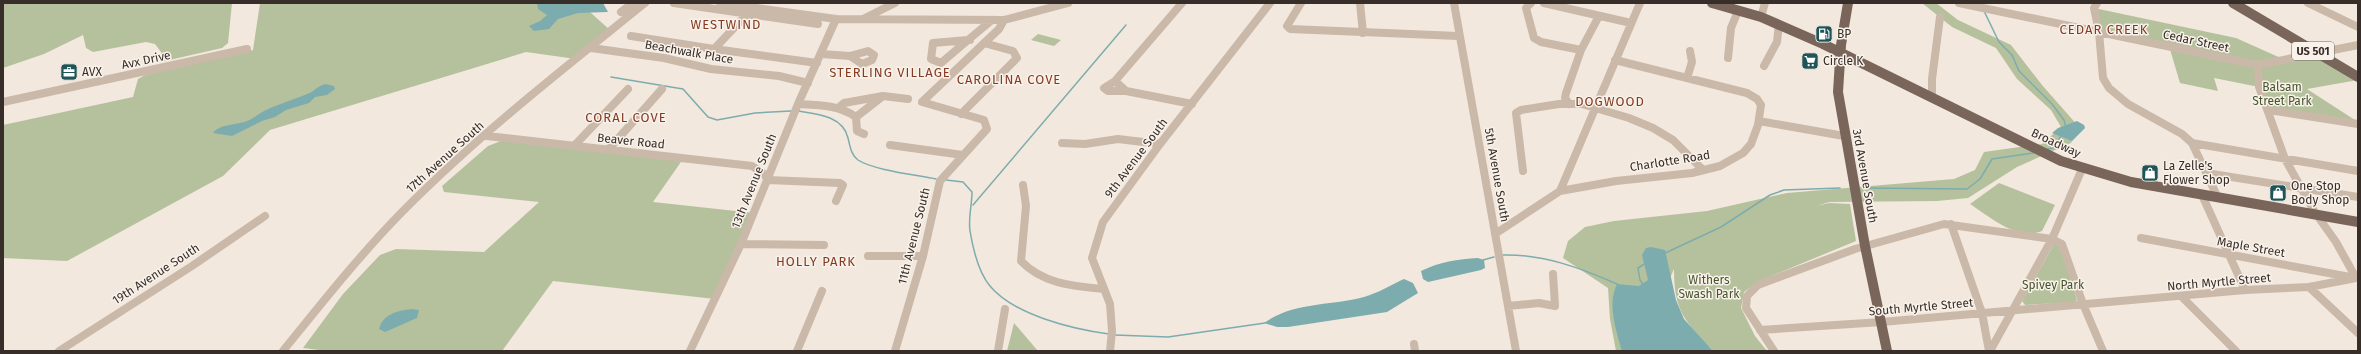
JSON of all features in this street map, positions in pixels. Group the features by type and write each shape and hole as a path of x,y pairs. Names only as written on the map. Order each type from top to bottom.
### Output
{"main road":[{"name":"Broadway","path":"1712,3 1779,24 1842,53 2061,161 2082,169 2131,182 2218,198 2358,220"},
{"name":"3rd Avenue South","path":"1848,3 1838,92 1844,136 1887,351"},
{"name":"US 501","path":"2233,3 2358,72"},
{"name":"US 501","path":"2241,3 2358,77"}],"street":[{"path":"621,12 633,3"},
{"name":"17th Avenue South","path":"283,351 352,265 418,196 645,3"},
{"path":"674,3 818,24"},
{"path":"720,3 836,19 860,20 1004,20 1025,16 1068,3"},
{"path":"860,20 886,5 895,3"},
{"path":"1182,3 1116,81 1104,88 1108,92 1126,91 1192,104"},
{"name":"9th Avenue South","path":"1111,347 1112,331 1110,304 1092,258 1104,222 1160,144 1270,3"},
{"path":"1301,3 1287,26 1290,29 1299,31 1458,36"},
{"path":"1360,3 1363,33"},
{"name":"5th Avenue South","path":"1454,3 1458,36 1516,351"},
{"path":"1531,3 1526,8 1534,38 1541,42 1581,50"},
{"path":"1544,3 1631,23"},
{"path":"1495,234 1560,191 1594,107 1640,3"},
{"path":"1761,18 1765,3"},
{"name":"Cedar Street","path":"1959,3 2258,65 2358,45"},
{"path":"2097,3 2094,8 2100,32 2103,78 2109,88 2128,104 2182,134 2192,144 2218,198"},
{"path":"2308,3 2358,27"},
{"path":"714,49 753,8"},
{"path":"1728,58 1731,28 1738,11"},
{"path":"1570,104 1565,98 1566,93 1581,50 1599,16"},
{"path":"1932,98 1932,79 1940,17"},
{"name":"13th Avenue South","path":"690,351 741,244 798,104 836,19"},
{"path":"970,40 933,43 931,59 941,63 970,40 992,20"},
{"path":"984,43 1013,51 1017,55 1017,58 961,114 922,102 984,43 999,29 1004,20"},
{"path":"1764,66 1777,42 1779,24"},
{"path":"631,36 817,63"},
{"name":"Beachwalk Place","path":"591,48 664,58 712,69 779,76 808,83"},
{"name":"Avx Drive","path":"3,102 247,49"},
{"path":"1687,78 1692,62 1690,51"},
{"path":"821,54 850,56"},
{"name":"Charlotte Road","path":"1560,191 1591,184 1703,170 1728,163 1744,153 1752,142 1759,121 1761,106 1757,99 1747,93 1615,60"},
{"path":"2258,65 2259,87 2269,110 2285,158 2315,213 2336,242 2357,278"},
{"path":"1116,81 1126,91"},
{"path":"574,146 628,89"},
{"path":"608,150 662,89"},
{"path":"838,108 844,104 883,96 908,99"},
{"path":"856,117 883,96"},
{"path":"798,104 838,108 850,112 856,117 857,131 864,134"},
{"path":"1523,171 1516,113 1521,110 1570,104 1594,107 1642,122 1660,130 1688,152 1703,170"},
{"path":"2269,110 2358,124"},
{"name":"11th Avenue South","path":"895,351 923,256 940,181 987,128 987,124 984,120 961,114"},
{"path":"1759,121 1844,136"},
{"name":"Beaver Road","path":"487,136 752,166 764,174 768,180"},
{"path":"1062,143 1085,144 1118,139 1160,144"},
{"path":"2192,144 2358,171"},
{"path":"890,145 963,155"},
{"path":"1990,351 2052,239 2082,169"},
{"path":"2206,173 2358,197"},
{"path":"768,180 840,183 842,186 836,201"},
{"path":"1024,185 1026,206 1021,261 1026,268 1067,285 1103,289"},
{"path":"2202,195 2226,254 2245,290"},
{"name":"19th Avenue South","path":"59,351 192,266 265,216"},
{"path":"1951,224 1982,313 1990,351"},
{"path":"1774,351 1746,308 1745,301 1752,289 1764,281 1865,246 1951,224 2052,239 2062,244 2083,304 2102,351"},
{"name":"Maple Street","path":"2140,238 2357,278"},
{"path":"741,244 824,245"},
{"path":"868,256 923,256"},
{"path":"1508,306 1539,303 1555,306 1553,274"},
{"name":"North Myrtle Street","path":"2083,304 2182,297 2245,290 2309,287 2357,278"},
{"path":"2309,287 2358,333"},
{"path":"796,351 822,291"},
{"path":"2182,297 2236,351"},
{"name":"South Myrtle Street","path":"1760,330 1882,322 2013,309 2083,304"},
{"path":"998,351 1005,310"}],"green space":[{"path":"3,3 232,3 228,43 222,48 165,61 161,59 161,52 155,44 146,42 93,52 86,48 83,35 44,54 3,68"},
{"path":"260,3 580,3 611,31 576,59 526,52 270,130 223,176 67,261 3,258 3,125 133,97 138,79 145,75 253,50"},
{"name":"Withers Swash Park","path":"1922,3 1936,3 1958,20 2011,45 2042,85 2079,127 2071,143 2017,167 1968,198 1937,201 1829,202 1817,206 1829,203 1850,204 1856,241 1759,281 1744,292 1741,308 1755,336 1767,351 1713,351 1695,332 1683,315 1676,296 1674,269 1667,285 1676,308 1705,351 1616,351 1610,319 1608,288 1563,258 1568,241 1585,227 1614,221 1707,211 1787,193 1954,179 1975,170 1984,152 2042,144 2061,127 2051,110 2017,79 1996,48 1952,27"},
{"name":"Balsam Street Park","path":"2094,8 2236,38 2283,59 2316,53 2358,80 2307,89 2358,122 2269,110 2259,87 2214,78 2218,91 2180,83 2169,46 2099,32"},
{"path":"1038,34 1061,40 1054,46 1031,40"},
{"path":"509,138 683,159 653,202 754,213 715,299 553,281 502,351 327,351 303,348 343,294 380,255 396,249 484,252 539,202 444,192 442,186 488,146"},
{"path":"1999,183 2055,205 2042,231 2023,233 2014,230 1995,221 1970,204"},
{"name":"Spivey Park","path":"2054,244 2060,245 2077,300 2074,302 2025,305 2022,301"},
{"path":"1014,323 1038,351 1007,351"}],"water":[{"path":"537,3 603,3 608,12 578,13 558,19 549,29 534,31 529,26 540,21 547,15 538,9"},
{"path":"325,84 334,86 335,89 327,95 315,97 309,103 286,110 275,117 262,121 232,136 213,133 224,126 249,120 264,111 309,93"},
{"path":"2077,121 2084,125 2085,128 2072,141 2052,133 2058,128"},
{"path":"1651,247 1665,250 1676,300 1684,319 1713,351 1622,351 1614,317 1614,292 1617,284 1639,286 1648,280 1642,255 1646,248"},
{"path":"1478,258 1484,260 1485,268 1481,270 1428,282 1423,279 1421,271 1435,265 1463,259"},
{"path":"1404,279 1413,283 1418,293 1387,312 1288,327 1277,327 1264,323 1287,311 1364,297"},
{"path":"411,309 419,310 417,318 385,332 379,329 384,320 391,314"}],"waterway":[{"path":"1984,11 1999,42 2012,55 2019,71 2052,104 2064,120 2066,127"},
{"path":"973,205 1126,25"},
{"path":"611,77 683,89 708,117 717,120 755,113 791,111"},
{"path":"798,111 828,117 841,125 848,138 854,156 865,164 936,179"},
{"path":"2047,149 2053,148 2061,136"},
{"path":"1865,188 1967,189 1980,179 1992,159 2033,153"},
{"path":"946,180 963,182 972,192 970,226 974,253 982,274 990,286 1000,296 1028,313 1045,319 1094,332 1109,334"},
{"path":"1663,254 1721,227 1770,195 1784,190 1840,188"},
{"path":"1503,255 1533,257 1562,263 1617,284"},
{"path":"1483,260 1494,257"},
{"path":"1644,286 1640,280 1638,268 1646,263"},
{"path":"1115,335 1168,337 1265,323"}],"place":[{"name":"BP","path":"1824,34"},
{"name":"Circle K","path":"1810,61"},
{"name":"AVX","path":"69,72"},
{"name":"La Zelle's Flower Shop","path":"2150,173"},
{"name":"One Stop Body Shop","path":"2278,193"}],"district":[{"name":"WESTWIND","path":"726,24"},
{"name":"CEDAR CREEK","path":"2104,29"},
{"name":"STERLING VILLAGE","path":"890,72"},
{"name":"CAROLINA COVE","path":"1009,79"},
{"name":"DOGWOOD","path":"1610,101"},
{"name":"CORAL COVE","path":"626,117"},
{"name":"HOLLY PARK","path":"816,261"}]}
